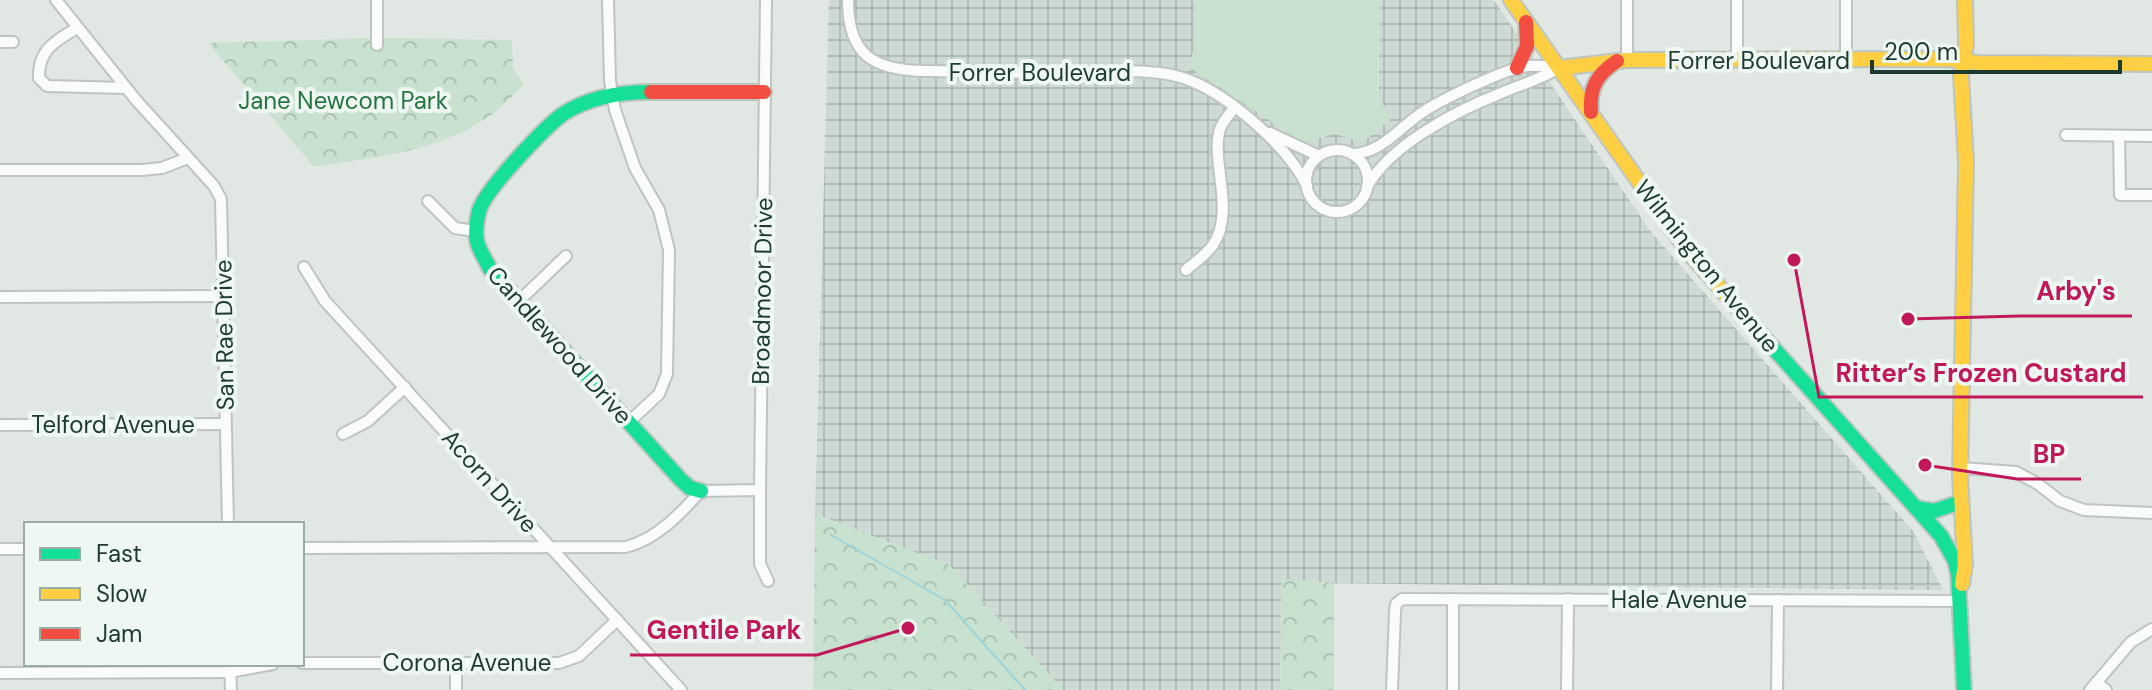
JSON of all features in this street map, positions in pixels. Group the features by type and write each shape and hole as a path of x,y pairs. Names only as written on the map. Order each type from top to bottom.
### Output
{"main road":[{"name":"Wilmington Avenue","path":"1511,0 1689,253 1949,549 1958,574 1960,601"},
{"path":"1964,690 1960,601 1965,564 1963,508 1960,502 1966,162 1961,106 1965,0"},
{"path":"1517,68 1524,59 1527,45 1525,21"},
{"name":"Forrer Boulevard","path":"1559,68 1622,60 1948,59 1979,63 2152,64"},
{"path":"1591,114 1593,80 1601,71 1622,60"},
{"path":"475,231 484,200 540,135 571,110 612,94 627,92 764,92"},
{"name":"Candlewood Drive","path":"475,231 483,259 519,301 683,483 701,491"},
{"path":"1916,508 1934,511 1960,502"}],"street":[{"path":"0,170 142,170 162,168 188,158 126,88 56,0"},
{"path":"377,0 377,45"},
{"path":"608,0 612,94 626,148 659,210 669,250 667,374 659,394 629,422"},
{"name":"Broadmoor Drive","path":"766,0 760,564 768,581"},
{"name":"Forrer Boulevard","path":"848,0 849,25 856,44 867,57 890,69 1156,73 1197,83 1224,99 1261,129 1298,169 1315,202 1323,209 1338,212 1358,204 1375,172 1408,144 1476,104 1538,80 1559,68"},
{"path":"1622,60 1627,0"},
{"path":"1737,0 1737,60"},
{"path":"1846,0 1846,61"},
{"path":"77,28 43,53 39,78 47,86 126,88"},
{"path":"0,42 13,42"},
{"name":"Forrer Boulevard","path":"1261,129 1319,156 1340,150 1352,154 1368,153 1423,112 1459,92 1525,66 1559,68"},
{"path":"1186,270 1208,252 1217,236 1222,205 1218,139 1224,121 1234,108"},
{"path":"2066,135 2152,136"},
{"path":"2119,136 2120,195 2152,195"},
{"path":"1352,154 1366,169 1367,187"},
{"path":"1307,186 1310,165 1319,156"},
{"name":"San Rae Drive","path":"188,158 214,186 221,199 228,522"},
{"path":"428,201 455,228 475,231"},
{"path":"519,301 566,256"},
{"name":"Acorn Drive","path":"304,267 325,301 681,690"},
{"path":"0,297 223,296"},
{"path":"343,434 361,427 405,387"},
{"name":"Telford Avenue","path":"0,425 225,424"},
{"path":"1961,468 2016,472 2060,501 2084,510 2152,513"},
{"path":"304,548 615,549 640,543 657,533 701,491 760,490"},
{"path":"0,549 24,549"},
{"path":"1453,599 1453,690"},
{"path":"1567,690 1568,599"},
{"path":"1777,690 1778,600"},
{"name":"Hale Avenue","path":"1392,690 1395,612 1399,601 1960,601"},
{"name":"Corona Avenue","path":"304,663 569,661 585,652 617,620"},
{"path":"2106,690 2093,686 2131,642 2152,629"},
{"path":"456,663 456,690"},
{"path":"0,673 252,666"},
{"path":"230,668 231,690"}],"shaded area":[{"path":"829,0 1494,0 1651,232 1913,531 1943,590 1307,583 1282,580 1280,690 1063,690 949,565 815,514"}],"green space":[{"path":"1195,0 1380,0 1379,95 1390,120 1363,142 1335,134 1302,142 1189,67 1194,47"},
{"name":"Jane Newcom Park","path":"377,38 512,40 513,68 524,85 491,115 450,137 406,151 314,167 208,43"},
{"path":"815,514 949,565 1063,690 813,690"},
{"path":"1282,579 1334,583 1334,690 1280,690"}],"waterway":[{"path":"831,535 945,600 1025,690"}],"traffic: fast":[{"path":"651,92 617,94 594,100 573,108 554,121 492,189 478,214 476,238 490,269 681,480 690,488 701,491"},
{"path":"1751,323 1941,536 1955,561 1958,574 1964,690"},
{"path":"1916,508 1934,511 1960,502"}],"traffic: slow":[{"path":"1511,0 1689,253 1751,323"},
{"path":"1962,584 1965,564 1960,476 1966,162 1961,76 1966,45 1965,0"},
{"path":"1559,68 1627,60 1948,59 1979,63 2152,64"}],"traffic: jam":[{"path":"1517,68 1527,46 1526,22"},
{"path":"1591,112 1591,96 1596,82 1617,61"},
{"path":"651,92 764,92"}],"place":[{"name":"Ritter’s Frozen Custard","path":"1794,260"},
{"name":"Arby's","path":"1908,319"},
{"name":"BP","path":"1925,465"},
{"name":"Gentile Park","path":"908,628"}]}
